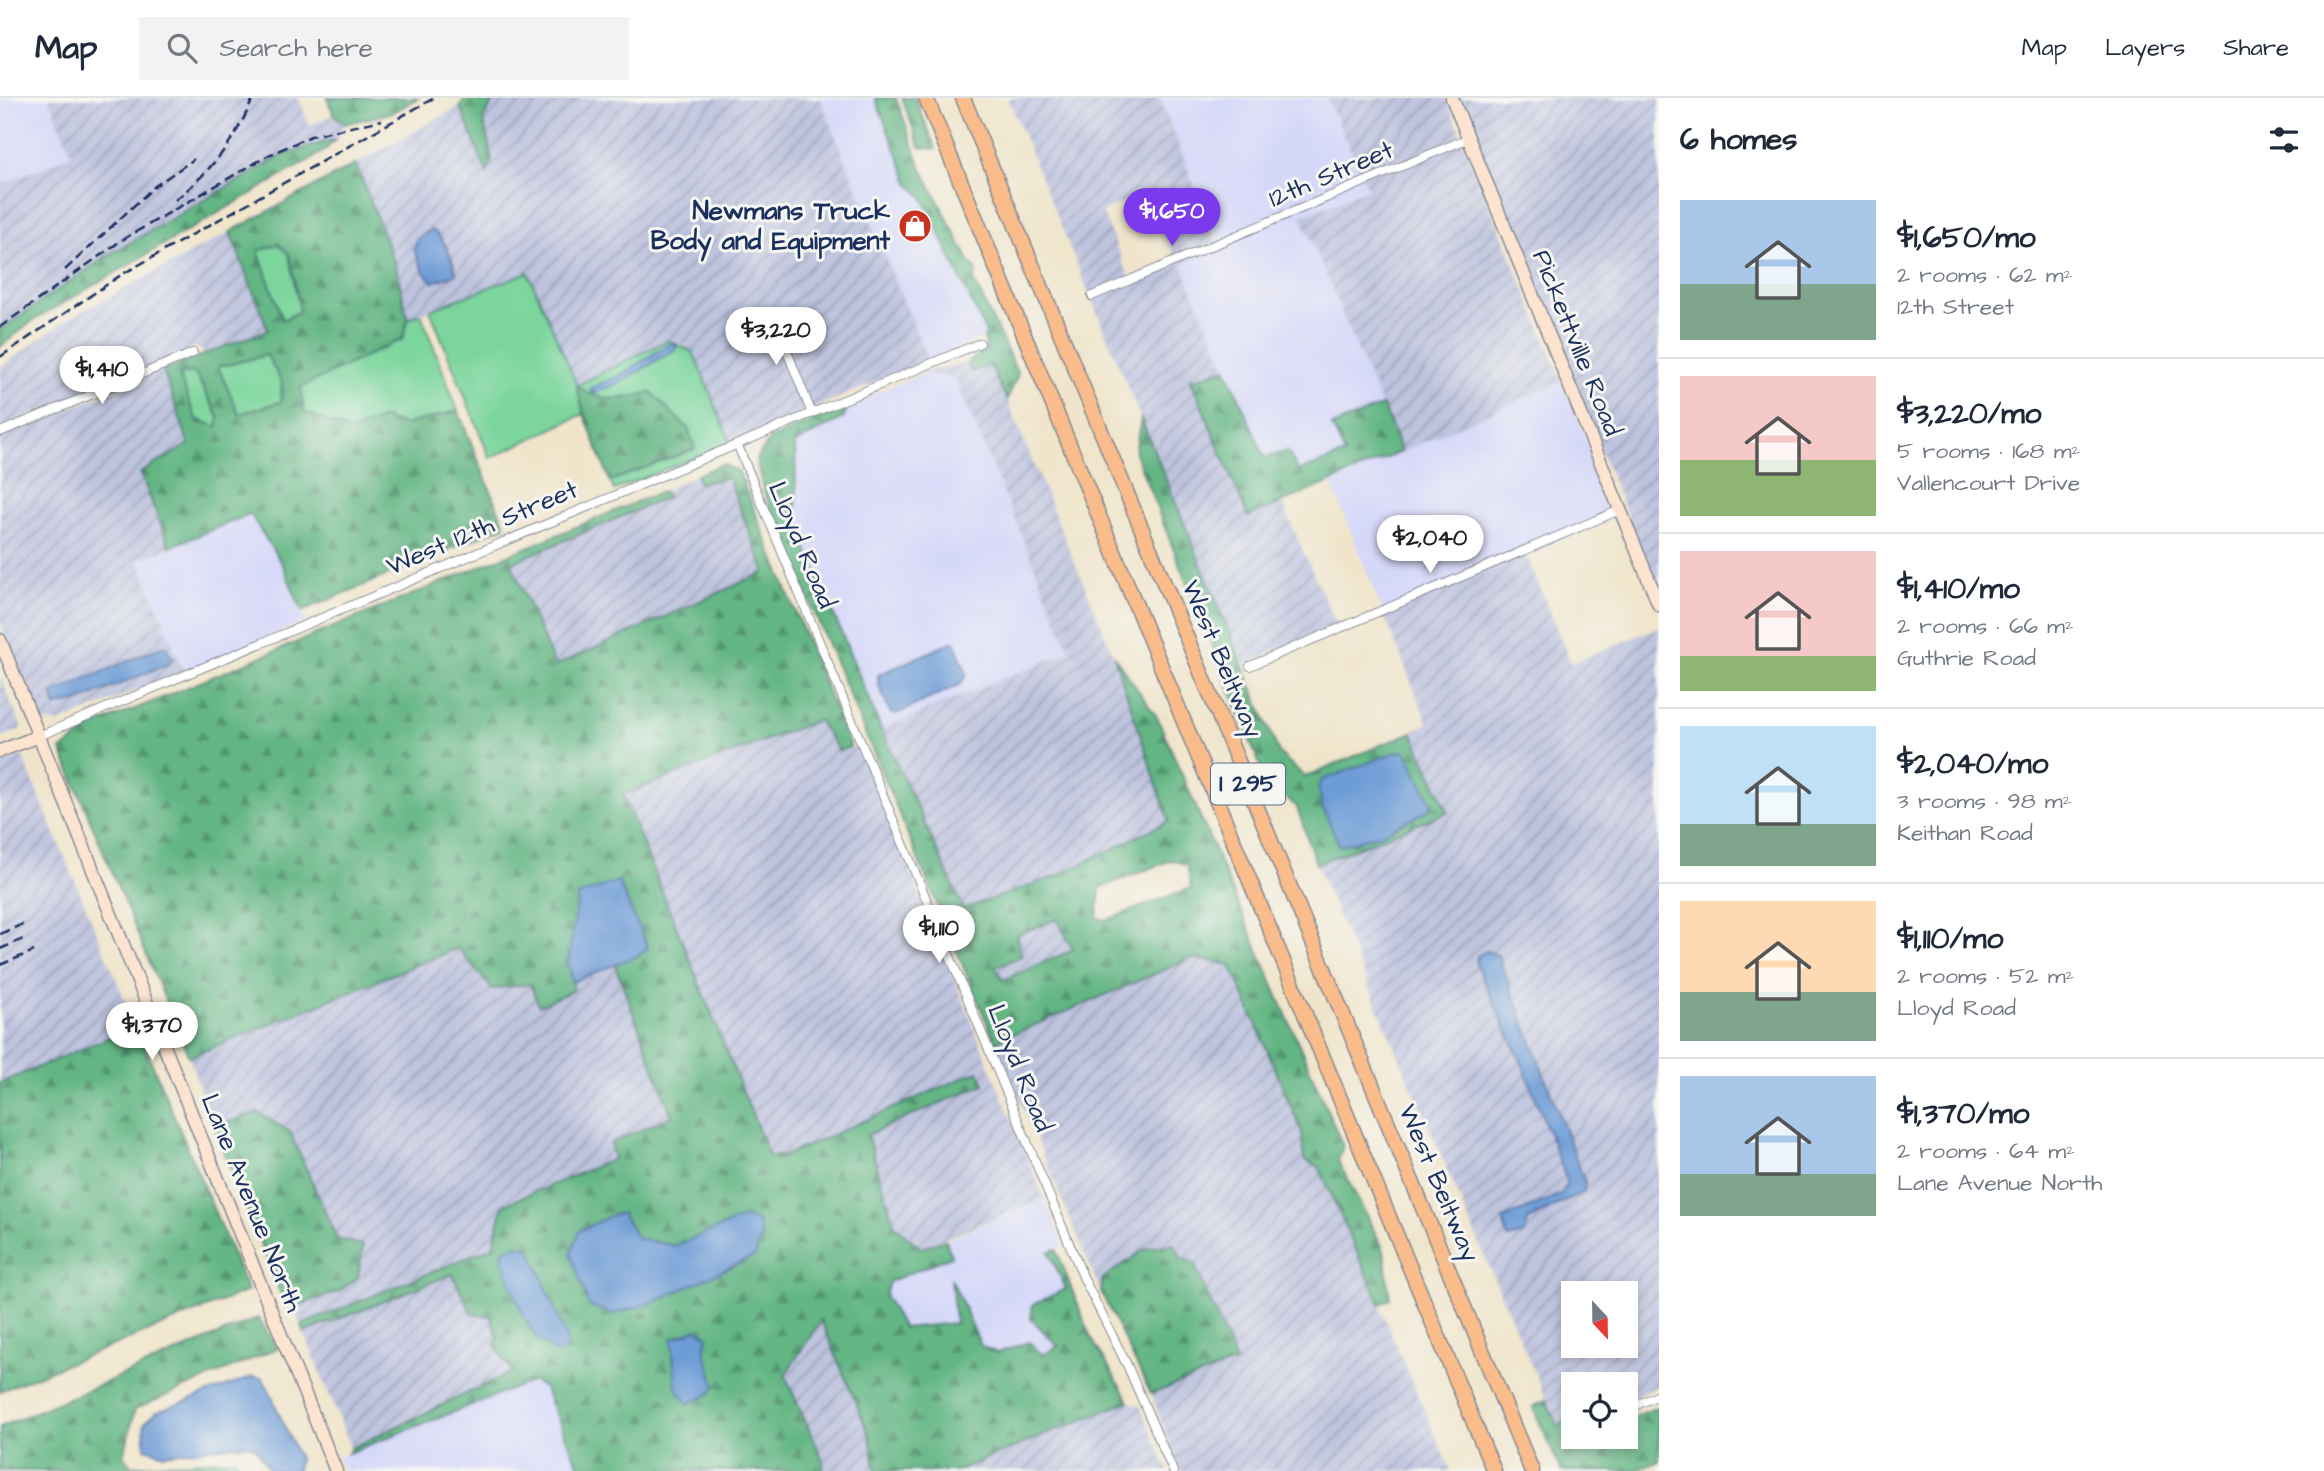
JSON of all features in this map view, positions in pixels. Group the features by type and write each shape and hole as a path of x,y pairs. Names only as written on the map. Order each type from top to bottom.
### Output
{"highway":[{"name":"I 295","path":"926,98 1494,1471"},
{"name":"West Beltway","path":"963,98 1532,1471"}],"main road":[{"name":"Pickettville Road","path":"1452,98 1659,605"},
{"name":"Lane Avenue North","path":"0,640 336,1471"},
{"name":"West 12th Street","path":"0,751 38,736"}],"street":[{"name":"12th Street","path":"1092,296 1469,138"},
{"path":"773,316 812,414"},
{"name":"West 12th Street","path":"38,736 980,343"},
{"path":"0,432 193,353"},
{"name":"Lloyd Road","path":"738,446 1075,1257 1133,1378 1172,1471"},
{"path":"1250,666 1620,510"},
{"path":"1638,1404 1659,1395"}],"shaded area":[{"path":"0,98 49,98 72,155 0,185"},
{"path":"49,98 299,98 309,125 334,115 345,124 336,139 283,155 110,254 0,330 0,185 72,155"},
{"path":"495,98 820,98 928,360 731,443 693,352 682,344 668,340 577,386 528,272 408,319 396,267 356,164 460,106 487,172 492,160 483,119"},
{"path":"820,98 875,98 910,185 922,196 987,336 928,360"},
{"path":"1008,98 1160,98 1219,248 1181,264 1226,368 1191,381 1248,517 1282,503 1336,624 1243,665","holes":["1148,191 1175,258 1130,278 1102,212"]},
{"path":"1160,98 1327,98 1369,189 1301,217 1383,405 1332,426 1345,454 1299,471 1265,458 1181,264 1219,248"},
{"path":"1327,98 1446,98 1562,381 1401,452 1301,216 1368,189"},
{"path":"1457,98 1659,98 1659,594"},
{"path":"230,232 268,330 207,355 196,347 0,427 0,367 68,319"},
{"path":"967,363 973,372 990,365 1007,400 1114,656 1169,821 1057,876 964,910 881,729 1070,651 956,380 926,372"},
{"path":"163,370 189,444 140,473 170,547 138,560 184,671 58,723 43,722 38,716 0,622 0,437"},
{"path":"926,372 956,379 1070,651 881,729 797,525 795,443 842,418 849,404","holes":["952,642 967,674 928,653"]},
{"path":"1562,381 1618,515 1384,615 1331,482"},
{"path":"696,475 700,482 728,477 766,572 555,666 510,563 667,497 663,491"},
{"path":"250,514 282,564 306,621 184,671 138,560"},
{"path":"1526,555 1571,663 1659,627 1659,1386 1638,1395 1638,1372 1561,1372 1561,1426 1558,1427 1316,864 1448,812 1412,732 1428,723 1384,615"},
{"path":"0,676 22,729 0,738"},
{"path":"819,720 839,751 859,746 1044,1199 921,1248 895,1226 866,1135 983,1084 978,1071 784,1156 769,1157 623,795"},
{"path":"22,755 136,1026 0,1083 0,765"},
{"path":"1058,919 1074,950 1003,980 995,967 1021,956 1016,935"},
{"path":"459,948 492,988 530,984 574,990 573,982 615,964 673,1116 611,1143 615,1159 503,1205 494,1247 301,1325 295,1307 340,1291 337,1239 290,1132 257,1112 214,1127 189,1057"},
{"path":"1192,958 1231,965 1302,1132 1304,1160 1319,1167 1451,1471 1180,1471 1151,1394 1235,1362 1102,1279 1101,1292 995,1042"},
{"path":"1044,1199 1064,1245 1050,1252 1066,1289 1031,1319 1058,1347 1042,1355 1029,1342 997,1353 981,1346 952,1281 955,1323 903,1328 885,1296 889,1282 951,1256 946,1240"},
{"path":"452,1274 472,1313 491,1317 498,1337 495,1345 512,1372 351,1448 304,1333"},
{"path":"821,1320 870,1436 876,1471 823,1471 823,1460 785,1375"},
{"path":"533,1381 544,1387 581,1471 344,1471 338,1457"},
{"path":"1129,1401 1140,1406 1168,1471 956,1471"}],"green space":[{"path":"327,98 418,98 394,112 345,124 334,115"},
{"path":"465,98 495,98 483,119 492,160 487,173 460,106"},
{"path":"875,98 896,98 921,167 970,263 977,270 974,281 1018,374 1007,400 990,365 972,372 967,363 987,349 984,337 987,335 922,196 910,185"},
{"path":"902,98 915,98 936,149 920,147"},
{"path":"336,139 323,152 34,320 0,347 0,330 110,254 283,155"},
{"path":"356,164 396,267 408,319 403,338 301,387 304,412 350,431 384,418 404,425 458,411 505,526 302,611 282,564 250,514 170,547 140,473 189,444 163,370 268,330 230,232","holes":["278,244 289,254 300,311 283,320 258,251","267,355 282,383 281,402 239,414 218,367","194,372 219,417 217,427 196,419 179,375"]},
{"path":"278,244 289,254 300,311 283,320 257,251"},
{"path":"528,272 577,385 668,340 693,352 731,443 614,490 610,481 695,449 688,429 651,392 631,397 605,398 577,387 584,414 490,458 430,310","holes":["671,343 677,346 619,383 593,393 592,388 619,376"]},
{"path":"421,314 458,411 404,425 384,418 350,431 304,412 300,387 403,339 408,319"},
{"path":"267,355 282,383 281,402 239,414 218,367"},
{"path":"1226,368 1265,458 1287,451 1299,471 1345,454 1332,426 1383,405 1401,452 1248,517 1191,380"},
{"path":"194,372 219,417 217,427 196,419 179,375"},
{"path":"577,386 596,396 613,399 651,392 688,429 695,449 610,481 584,414"},
{"path":"849,404 843,418 795,443 797,525 881,729 964,909 1057,876 1169,821 1114,656 1157,717 1343,1146 1338,1161 1384,1250 1390,1299 1380,1304 1319,1167 1304,1160 1302,1132 1231,965 1192,958 995,1042 763,490 756,460 770,439","holes":["1171,860 1187,865 1191,888 1107,920 1097,918 1100,888","1057,919 1073,950 1003,980 995,967 1022,956 1017,935"]},
{"path":"1141,419 1279,753 1305,777 1412,732 1448,812 1316,864 1297,807 1266,780 1135,453"},
{"path":"723,464 739,472 850,747 839,751 818,720 623,795 769,1156 784,1156 978,1071 984,1084 867,1135 895,1226 921,1248 946,1240 951,1256 889,1282 885,1296 903,1328 955,1323 951,1278 981,1346 997,1353 1029,1342 1043,1355 1058,1346 1031,1319 1033,1304 1066,1289 1049,1252 1056,1249 1090,1336 1129,1401 956,1471 876,1471 870,1436 821,1320 785,1375 823,1461 823,1471 581,1471 544,1388 533,1381 348,1453 351,1448 512,1372 495,1344 498,1337 491,1317 472,1313 452,1274 304,1333 301,1325 493,1247 503,1205 614,1159 611,1143 672,1116 615,964 639,955 648,948 618,881 568,962 574,990 539,1006 530,984 492,989 458,948 189,1057 61,750 91,727 663,491 668,497 511,563 555,666 765,572 728,478 699,483 696,475","holes":["745,1217 755,1256 649,1304 613,1314 637,1238 675,1246"]},
{"path":"136,1026 248,1291 0,1391 0,1083"},
{"path":"257,1112 290,1132 337,1239 363,1245 358,1277 340,1291 295,1307 283,1300 214,1127"},
{"path":"1174,1244 1181,1258 1194,1263 1236,1362 1151,1394 1101,1292 1102,1279 1147,1248"},
{"path":"258,1318 278,1348 135,1409 124,1455 131,1466 235,1459 246,1471 0,1471 0,1427"},
{"path":"1546,1400 1558,1426 1561,1425 1561,1449 1638,1449 1638,1415 1659,1406 1659,1461 1635,1471 1561,1471 1533,1407"}],"water":[{"path":"431,230 444,243 456,274 433,282 425,274 414,250 417,239"},
{"path":"671,343 676,343 676,349 619,383 593,394 591,388 619,376"},
{"path":"955,643 967,674 961,684 899,713 891,714 878,684 878,675"},
{"path":"165,645 173,660 170,663 77,702 55,706 53,693"},
{"path":"1399,751 1406,752 1432,804 1427,811 1381,834 1340,846 1323,809 1318,788 1322,780"},
{"path":"618,881 648,948 639,955 573,982 568,962 578,896"},
{"path":"1486,951 1498,955 1585,1182 1584,1191 1528,1220 1525,1234 1508,1238 1503,1219 1561,1194 1566,1186 1566,1178 1522,1063 1476,964 1477,956"},
{"path":"622,1213 637,1238 675,1246 745,1217 758,1222 761,1237 755,1256 649,1304 613,1314 589,1306 571,1254 579,1231"},
{"path":"518,1245 530,1248 567,1339 566,1349 559,1354 537,1337 522,1313 502,1258 503,1251"},
{"path":"697,1329 708,1337 704,1349 715,1386 709,1394 688,1404 676,1387 672,1339"},
{"path":"252,1377 262,1378 268,1388 299,1459 297,1471 270,1471 256,1448 247,1444 164,1454 145,1448 144,1424 156,1412"}],"railway":[{"path":"175,200 200,178 221,154 239,128 253,98"},
{"path":"0,357 121,275 434,98"},
{"path":"0,327 122,240 269,155 311,136 382,120"},
{"path":"65,270 155,186 194,159"},
{"path":"0,934 23,924"},
{"path":"0,949 28,937"},
{"path":"0,965 34,951"}],"place":[{"name":"Newmans Truck Body and Equipment","path":"915,226"}]}
